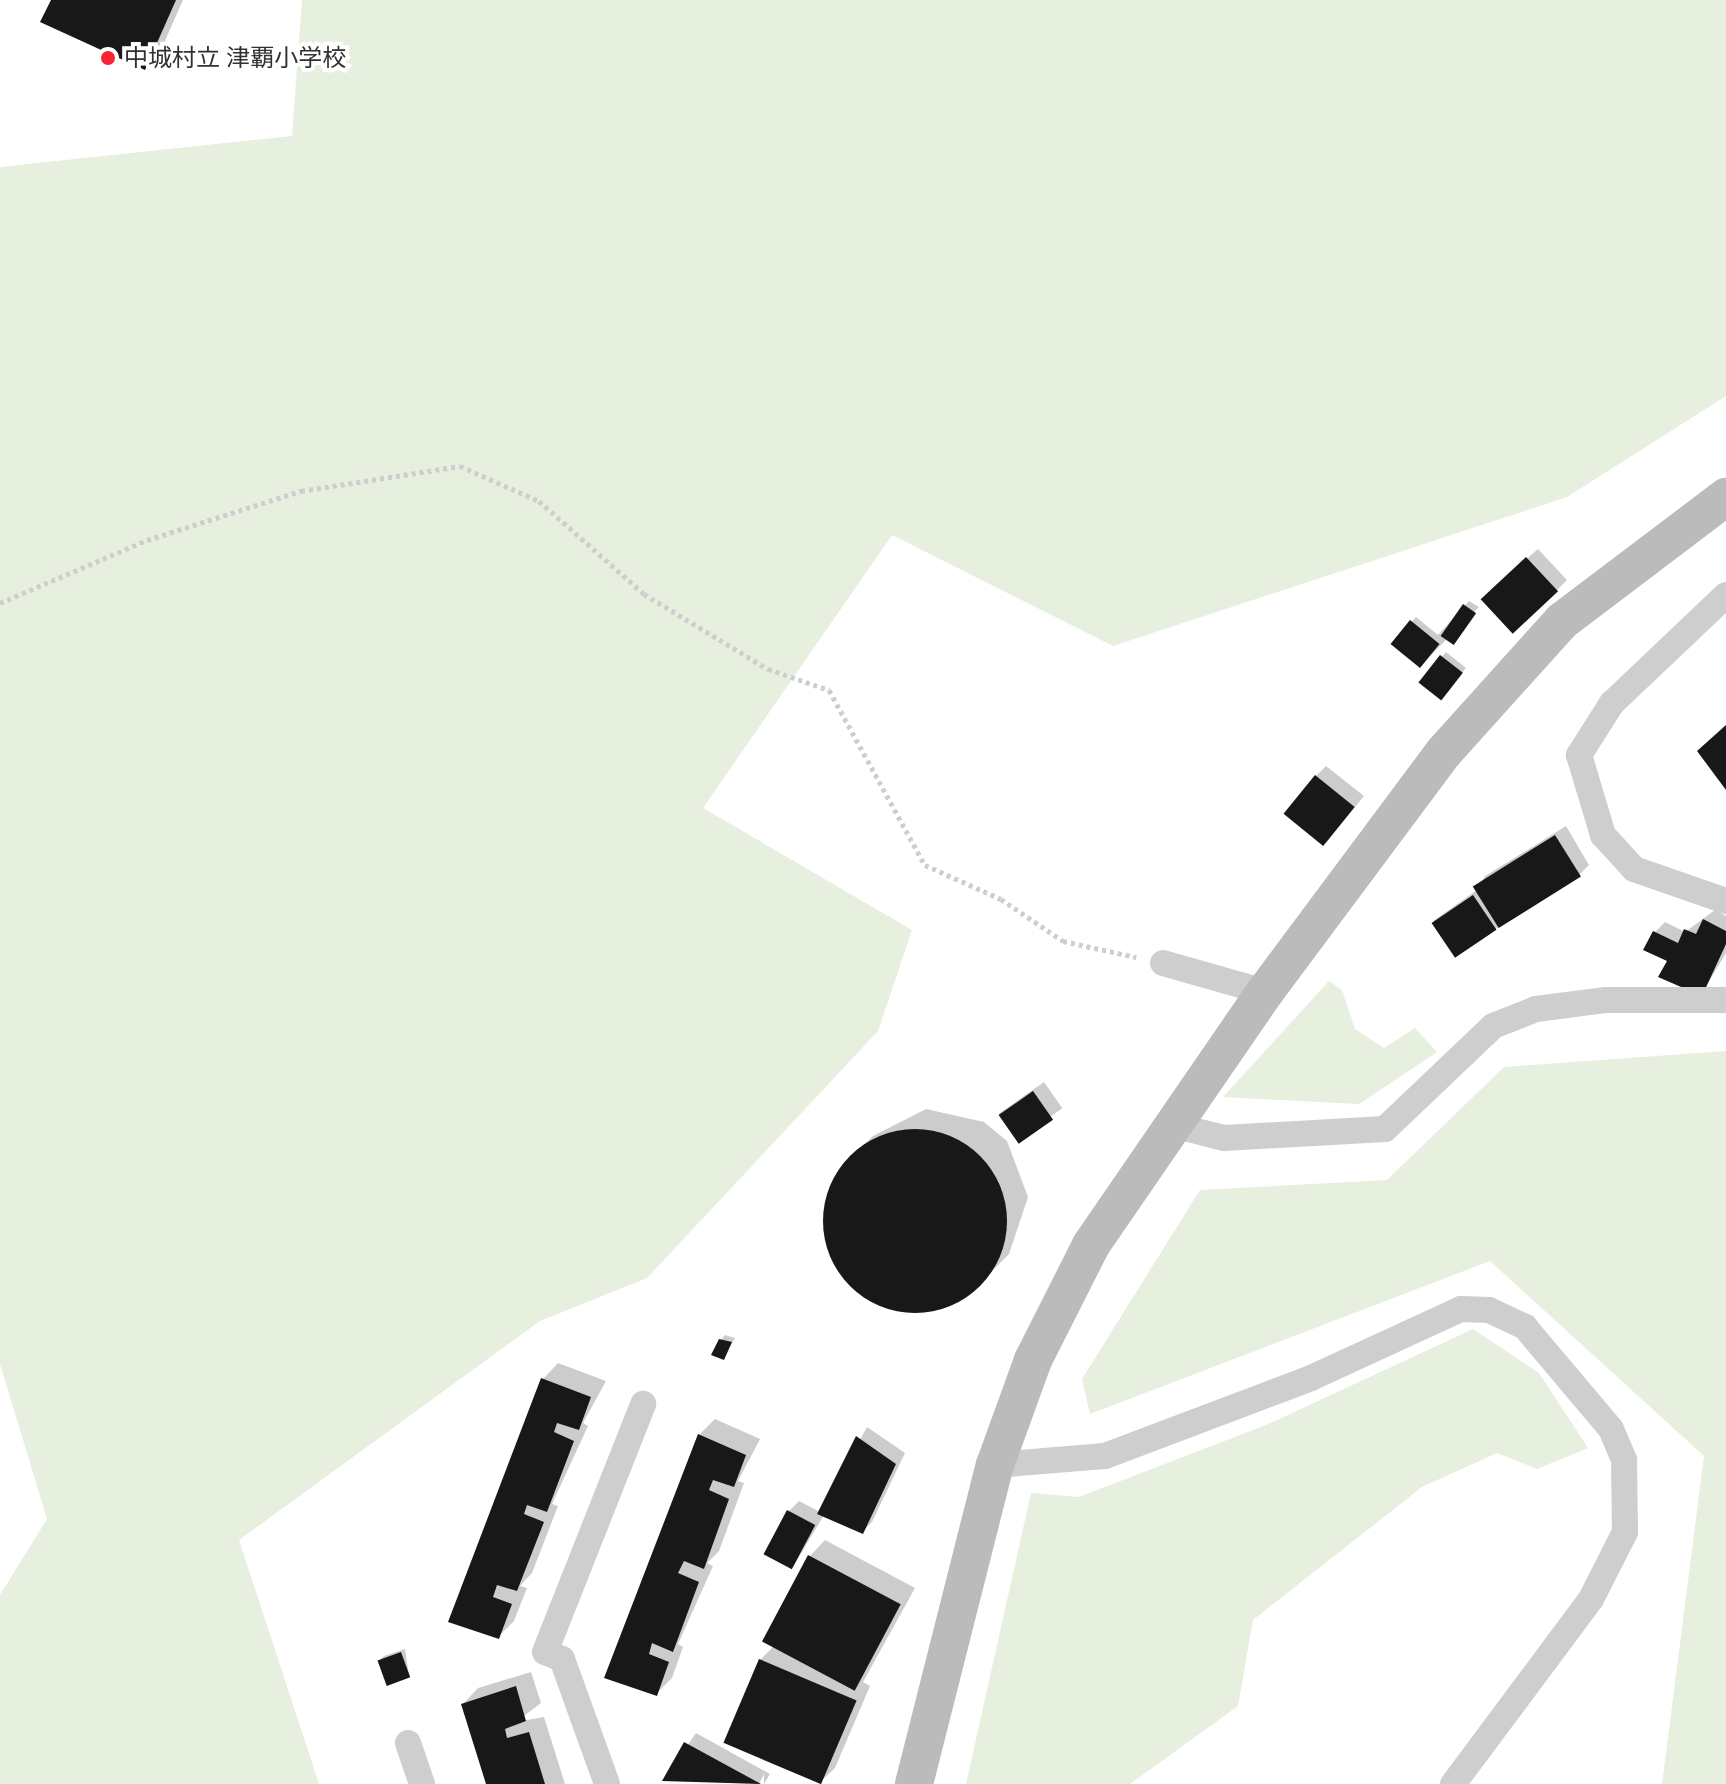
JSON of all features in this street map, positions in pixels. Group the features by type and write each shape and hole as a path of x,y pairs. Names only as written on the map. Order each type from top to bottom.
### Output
{"street":[{"path":"914,1784 995,1465 1033,1360 1091,1245 1265,992 1444,752 1562,621 1726,497"},
{"path":"1726,595 1612,703 1579,755 1603,835 1634,869 1726,901"},
{"path":"1163,963 1265,992"},
{"path":"1173,1125 1224,1138 1385,1129 1493,1026 1536,1009 1606,1000 1726,1000"},
{"path":"995,1465 1105,1456 1311,1378 1461,1309 1489,1310 1525,1327 1611,1429 1624,1460 1625,1532 1591,1599 1453,1784"},
{"path":"607,1784 562,1659 545,1652 643,1404"},
{"path":"408,1743 422,1784"}],"path":[{"path":"0,603 147,540 301,491 460,466 539,501 644,594 768,669 829,690 925,865 1001,899 1063,941 1163,963"}],"green space":[{"path":"302,0 1726,0 1726,396 1567,497 1113,646 892,535 703,808 912,930 878,1031 647,1278 540,1321 239,1540 319,1784 0,1784 0,1595 47,1519 0,1364 0,167 292,136"},
{"path":"1329,981 1342,990 1355,1029 1384,1048 1415,1028 1437,1052 1359,1104 1223,1097"},
{"path":"1726,1051 1726,1784 1662,1784 1704,1456 1490,1261 1090,1414 1082,1379 1200,1190 1387,1180 1504,1067"},
{"path":"1473,1329 1539,1373 1588,1448 1537,1469 1497,1453 1422,1487 1253,1620 1238,1706 1130,1784 966,1784 1031,1493 1079,1497 1266,1425"}],"building":[{"path":"51,0 176,0 145,70 40,22"},
{"path":"1526,557 1558,591 1513,634 1481,599"},
{"path":"1463,604 1476,613 1454,645 1441,636"},
{"path":"1410,620 1440,644 1420,668 1390,644"},
{"path":"1440,655 1463,673 1441,700 1418,683"},
{"path":"1726,725 1726,790 1697,751"},
{"path":"1315,775 1355,807 1323,846 1284,814"},
{"path":"1555,835 1581,877 1499,928 1473,886"},
{"path":"1473,895 1496,930 1455,958 1432,923"},
{"path":"1703,919 1726,931 1726,944 1702,996 1658,977 1667,961 1643,950 1653,931 1678,943 1684,929 1696,934"},
{"path":"1033,1091 1053,1120 1019,1144 999,1115"},
{"path":"915,1129 950,1136 980,1156 1000,1186 1007,1221 1000,1256 980,1286 950,1306 915,1313 880,1306 850,1286 830,1256 823,1221 830,1186 850,1156 880,1136"},
{"path":"719,1339 732,1342 724,1360 711,1355"},
{"path":"541,1378 591,1397 579,1430 557,1423 554,1432 574,1441 547,1512 527,1505 524,1514 544,1522 517,1591 497,1585 493,1597 512,1604 499,1639 448,1622"},
{"path":"698,1434 746,1455 734,1487 713,1480 709,1490 729,1499 704,1569 684,1561 678,1573 699,1582 673,1652 652,1643 649,1654 669,1662 657,1696 604,1678"},
{"path":"856,1436 896,1464 863,1534 817,1514"},
{"path":"787,1510 815,1525 792,1569 764,1554"},
{"path":"808,1555 901,1604 855,1691 762,1642"},
{"path":"401,1652 410,1677 387,1686 378,1661"},
{"path":"759,1659 857,1700 821,1784 723,1743"},
{"path":"516,1686 526,1721 505,1729 507,1738 529,1732 545,1784 486,1784 461,1704"},
{"path":"684,1742 761,1784 662,1781"}],"place":[{"name":"中城村立 津覇小学校","path":"108,58"}]}
